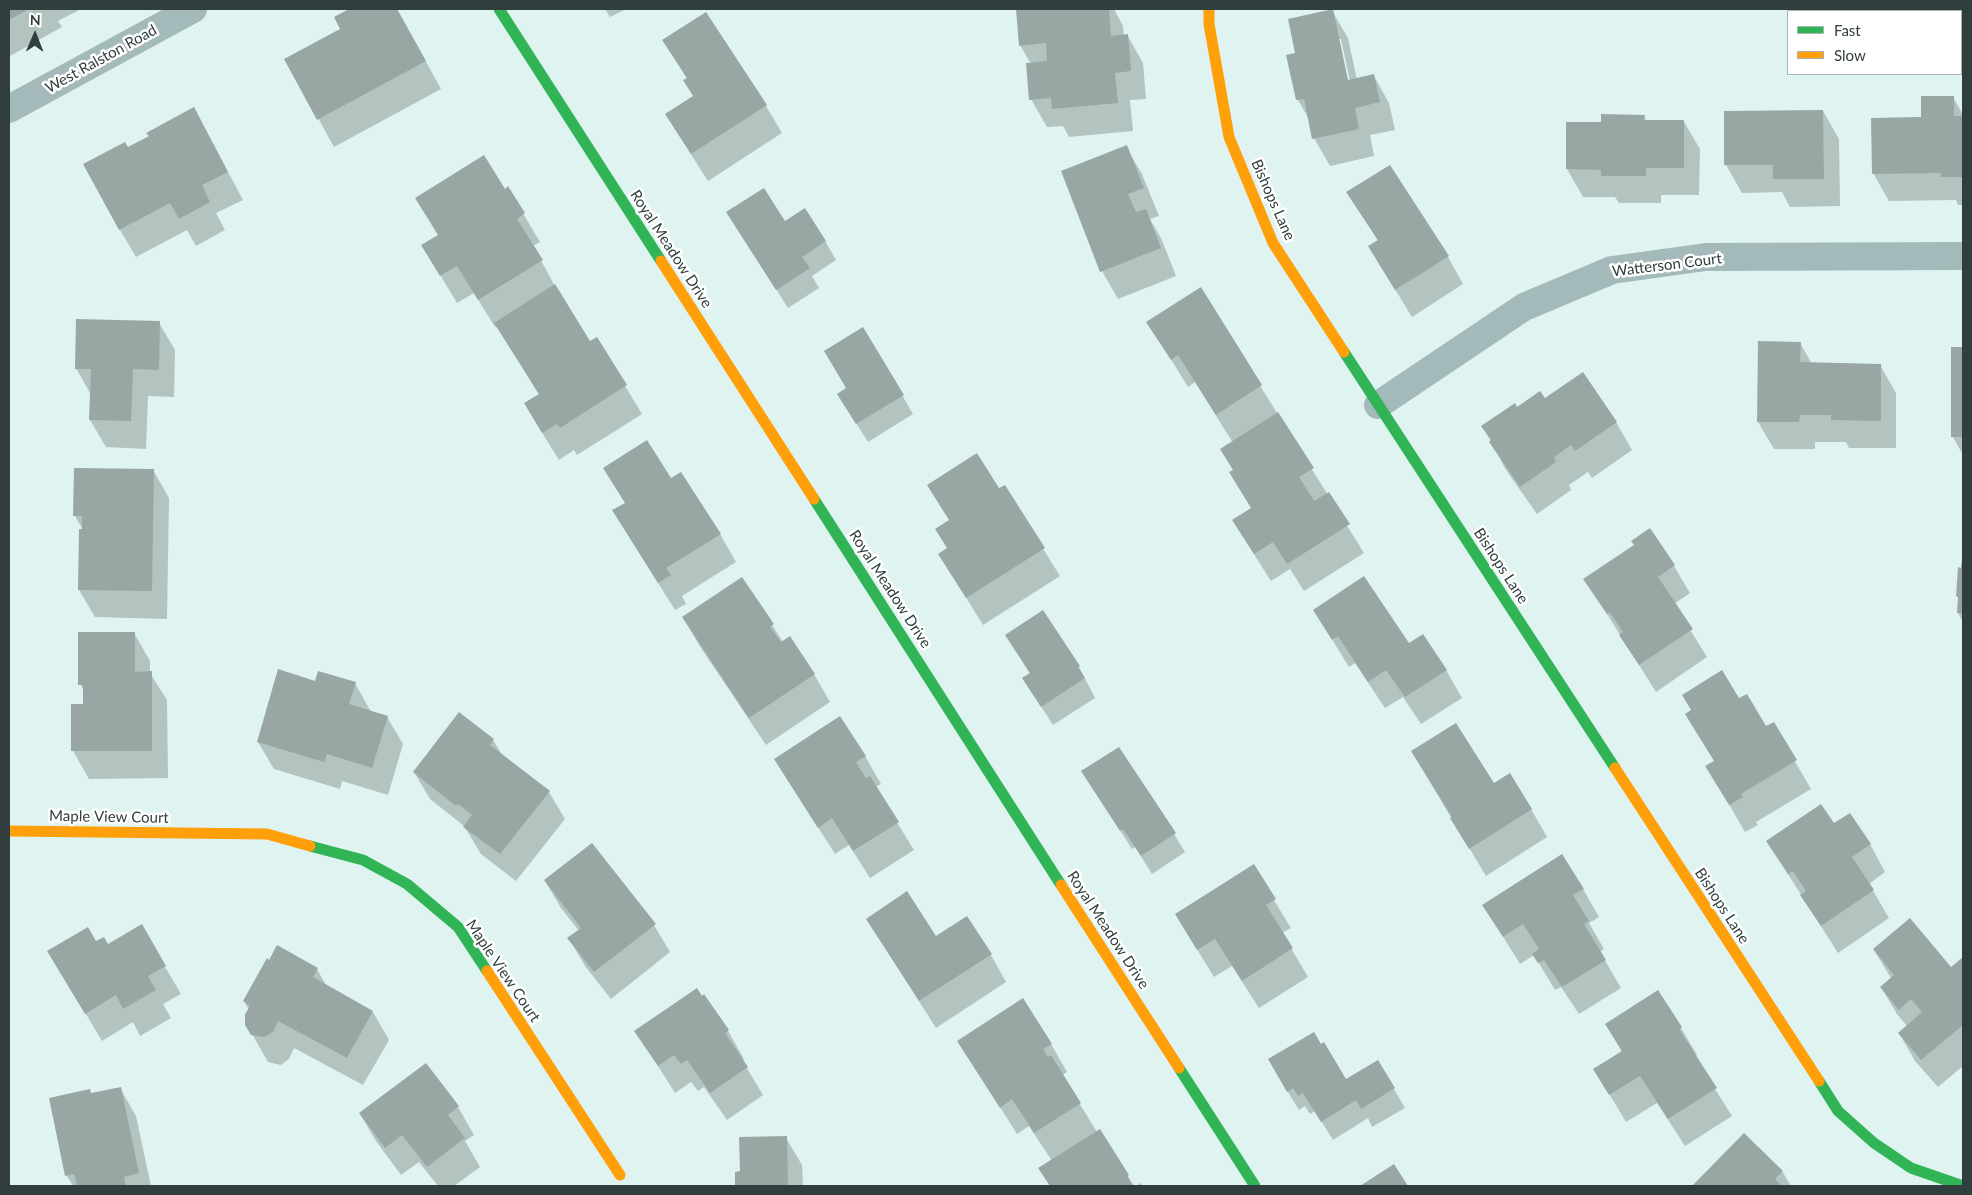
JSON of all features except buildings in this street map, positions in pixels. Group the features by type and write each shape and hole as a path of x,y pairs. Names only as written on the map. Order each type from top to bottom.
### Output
{"street":[{"name":"West Ralston Road","path":"9,109 193,9"},
{"name":"Royal Meadow Drive","path":"499,9 1255,1186"},
{"name":"Bishops Lane","path":"1209,9 1209,24 1229,138 1273,243 1838,1111 1874,1143 1911,1168 1963,1186"},
{"name":"Watterson Court","path":"1378,405 1524,308 1612,270 1706,257 1963,256"},
{"name":"Maple View Court","path":"9,831 267,834 363,860 407,884 458,928 620,1175"}],"traffic: fast":[{"path":"499,9 661,261"},
{"path":"1344,352 1615,768"},
{"path":"814,499 1061,885"},
{"path":"310,846 363,860 407,884 458,927 487,971"},
{"path":"1179,1068 1255,1186"},
{"path":"1819,1081 1838,1111 1874,1143 1911,1168 1963,1186"}],"traffic: slow":[{"path":"1209,9 1209,24 1229,137 1273,243 1344,352"},
{"path":"661,261 814,499"},
{"path":"1615,768 1819,1081"},
{"path":"9,831 267,834 310,846"},
{"path":"1061,885 1179,1068"},
{"path":"487,971 620,1175"}]}
